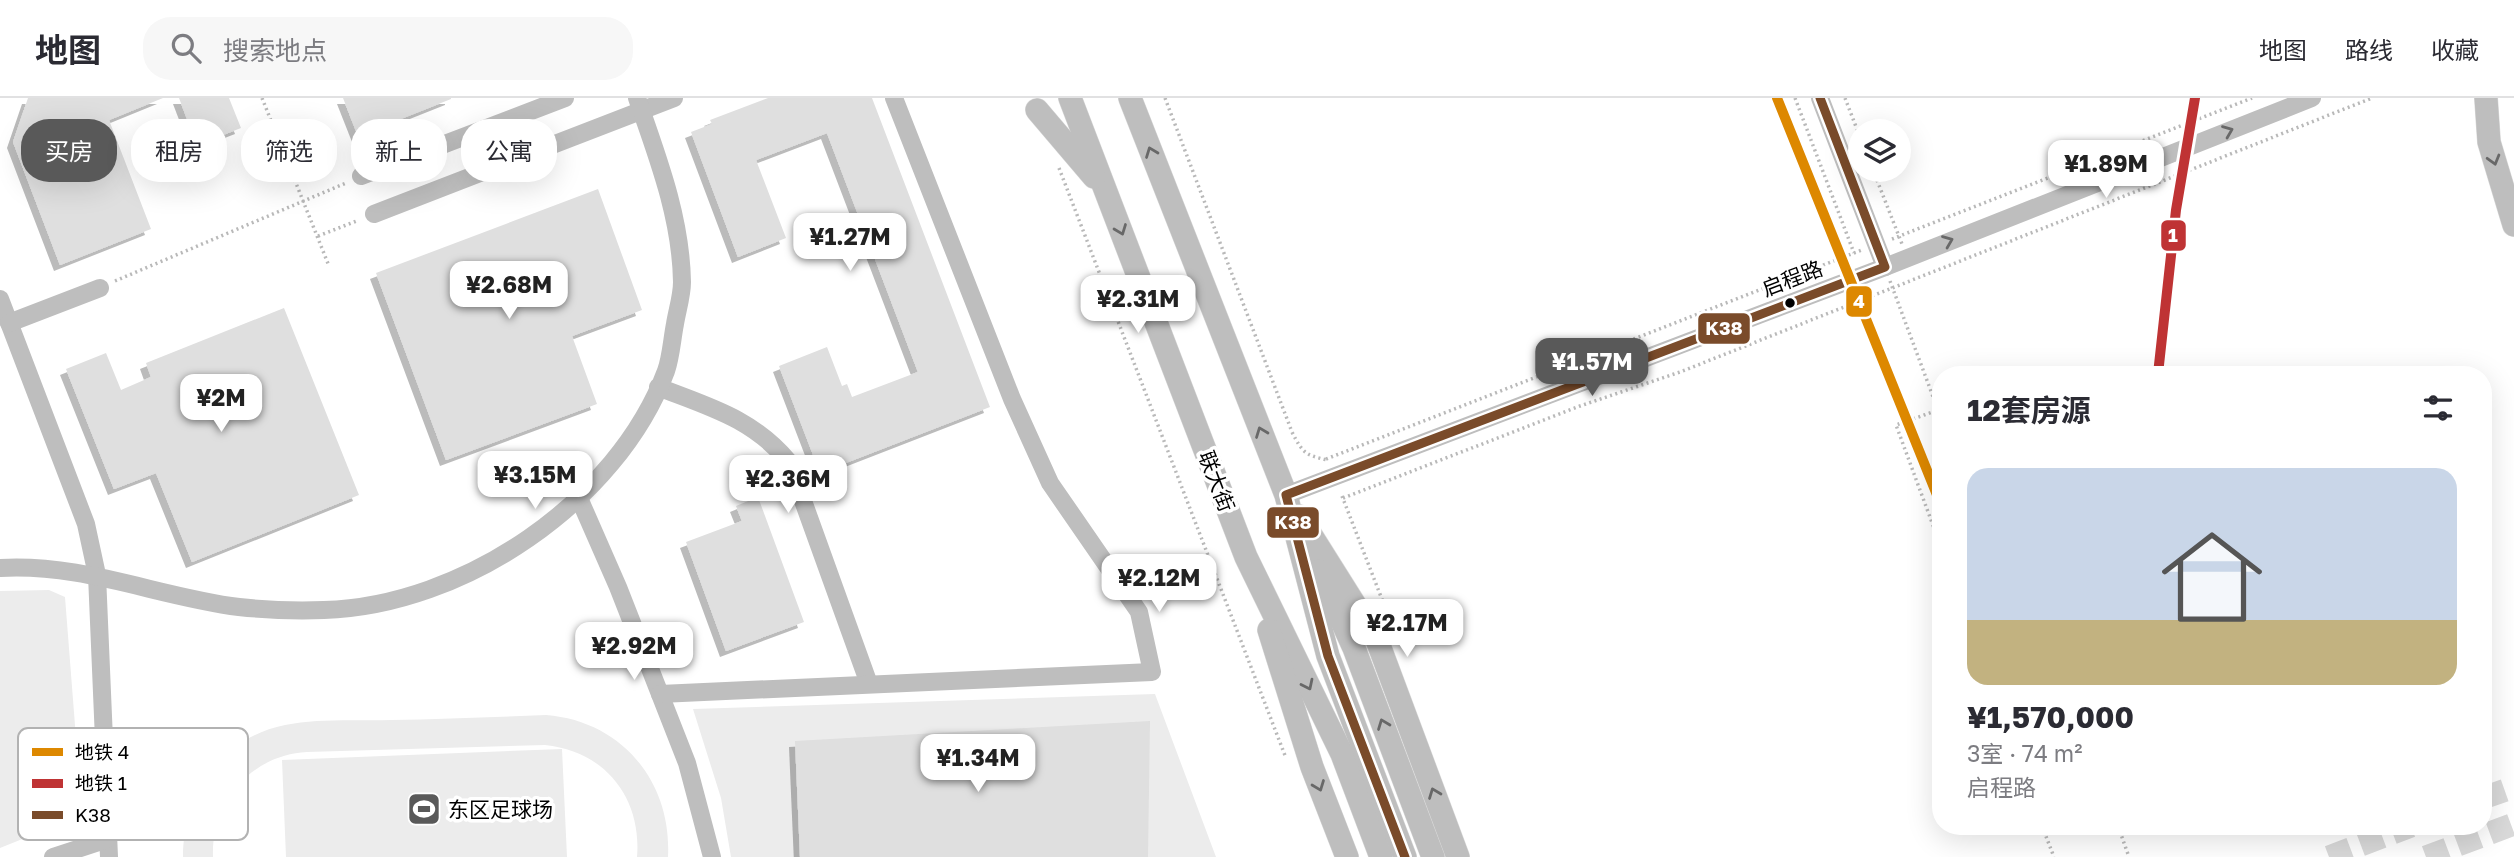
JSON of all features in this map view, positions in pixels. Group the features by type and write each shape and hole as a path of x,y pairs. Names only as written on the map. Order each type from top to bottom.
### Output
{"main road":[{"name":"联大街","path":"1070,98 1246,557 1342,754 1381,857"},
{"path":"1130,98 1286,495 1354,648 1433,857"},
{"path":"2486,98 2489,142 2513,223"},
{"path":"1034,104 1106,191"},
{"path":"1286,495 1328,656 1405,857"},
{"path":"1286,495 1377,640 1458,857"},
{"path":"1246,557 1312,767 1347,857"}],"street":[{"path":"447,143 565,98"},
{"path":"374,214 640,104 674,98"},
{"path":"660,694 1152,672 1139,612 1044,471 1012,399 894,98"},
{"path":"1820,98 1885,267"},
{"name":"启程路","path":"1286,495 1885,267 2312,98"},
{"path":"0,568 24,566 97,575 239,607 326,610 405,598 453,581 544,529 579,498 635,431 666,370 682,285 677,220 640,104"},
{"path":"9,323 100,288"},
{"path":"0,299 86,524 97,575 104,728"},
{"path":"657,387 726,413 769,438 789,462 869,684"},
{"path":"579,498 618,587 687,763 712,857"},
{"path":"53,857 109,848"}],"path":[{"path":"262,98 329,266"},
{"path":"1795,98 1872,296"},
{"path":"1845,98 1853,119"},
{"path":"1326,459 2252,98"},
{"path":"1343,498 1893,288 2372,98"},
{"path":"1056,162 1290,767"},
{"path":"100,288 351,180"},
{"path":"1878,182 1915,279"},
{"path":"317,236 374,214"},
{"path":"1885,267 1932,391"},
{"path":"1932,412 1896,425 1932,523"},
{"path":"2045,835 2054,857"},
{"path":"2121,835 2129,857"}],"shaded area":[{"path":"49,590 65,597 75,728 18,728 20,840 0,848 0,591"},
{"path":"1155,694 1216,857 731,857 721,798 693,709"},
{"path":"546,715 573,720 598,729 619,743 637,760 651,781 661,804 667,830 668,857 637,857 637,835 626,797 602,768 566,749 545,745 307,752 268,762 248,776 248,739 262,732 298,723"},
{"name":"东区足球场","path":"562,749 567,857 286,857 282,760"},
{"path":"184,840 214,840 213,857 183,857"}],"building":[{"path":"28,98 163,98 111,119 21,119 21,163 13,142"},
{"path":"179,98 229,98 241,128 227,133 227,119 187,119"},
{"path":"343,98 451,98 401,119 351,119"},
{"path":"768,98 872,98 990,407 820,473 779,366 827,347 842,386 847,384 852,397 918,372 827,133 756,160 786,238 738,257 691,132 712,124 710,120"},
{"path":"117,141 151,229 60,265 28,182 117,182"},
{"path":"598,189 642,310 572,336 597,404 446,460 376,273"},
{"path":"284,308 359,495 192,562 156,473 114,489 66,369 106,353 121,390 151,377 146,363"},
{"path":"758,497 804,622 726,651 686,542 742,521 736,506"},
{"path":"1150,721 1148,857 800,857 795,741"}],"tunnel":[{"path":"2492,795 2514,787"},
{"path":"2492,832 2514,824"},
{"path":"2329,857 2387,835"},
{"path":"2426,857 2485,835"}],"metro line":[{"name":"4","path":"1777,98 1932,483"},
{"name":"1","path":"2159,366 2176,210 2195,98"}],"transit line":[{"name":"K38","path":"1405,857 1328,656 1286,495 1885,267 1820,98"}],"place":[{"name":"东区足球场","path":"424,809"}]}
